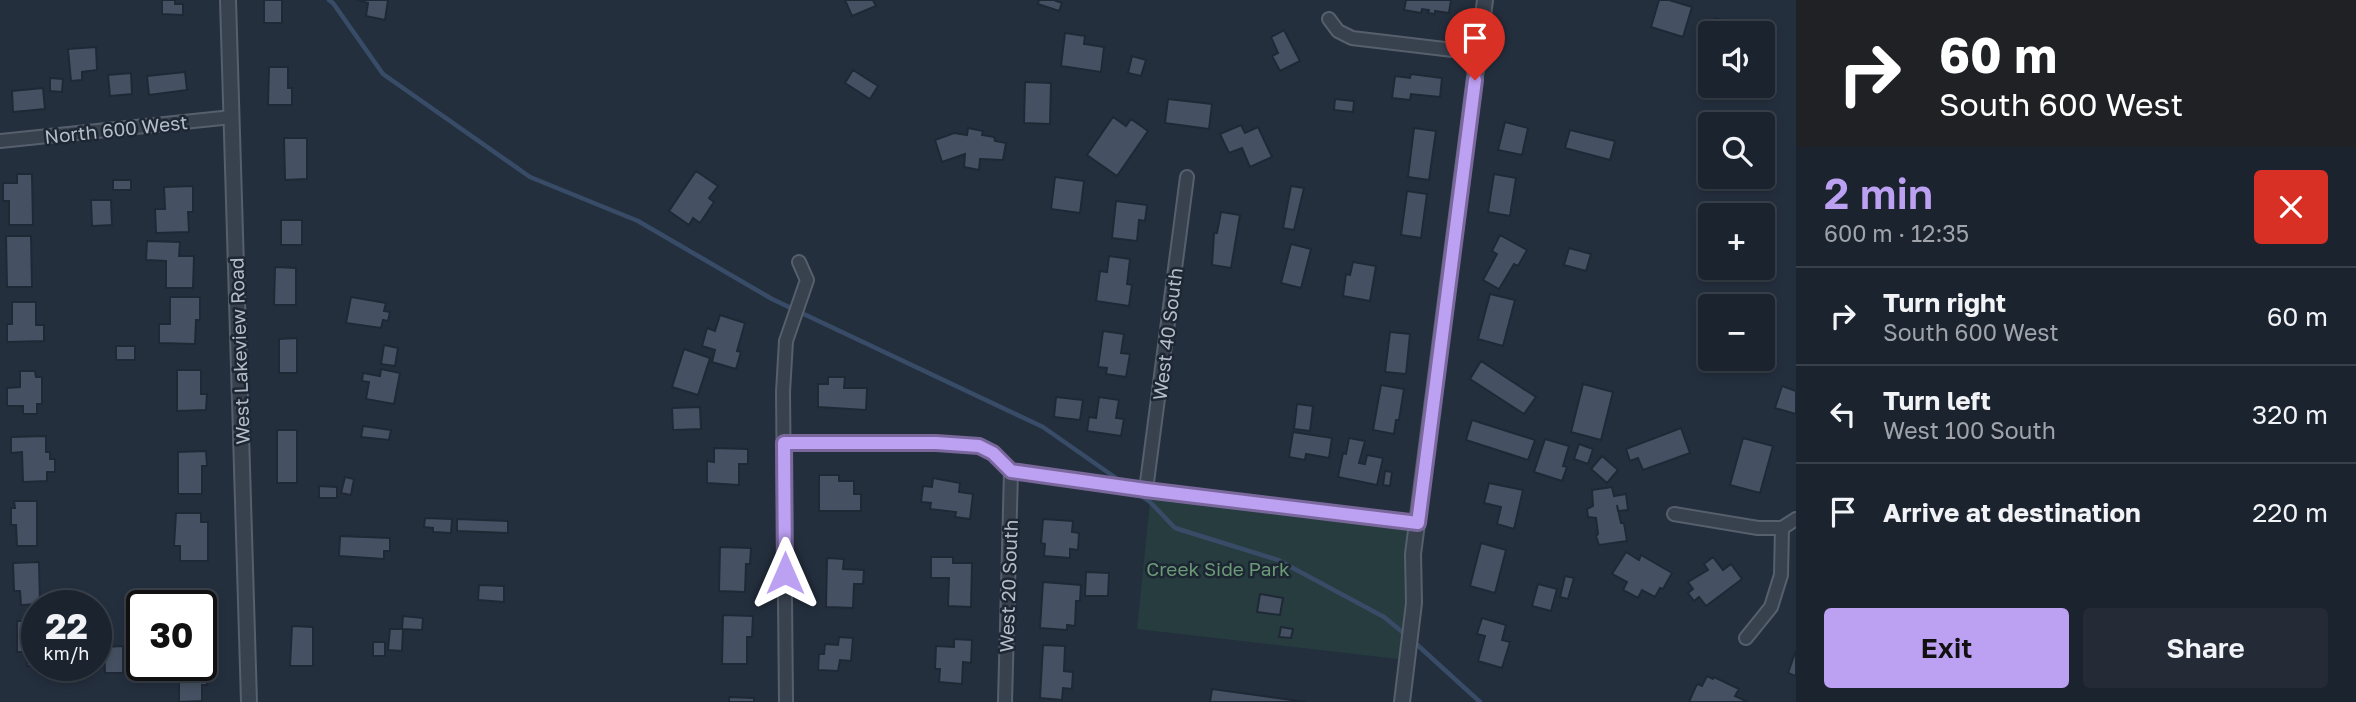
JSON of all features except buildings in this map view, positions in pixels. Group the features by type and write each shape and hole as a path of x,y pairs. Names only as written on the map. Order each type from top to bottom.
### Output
{"street":[{"name":"West Lakeview Road","path":"228,0 249,702"},
{"path":"1402,702 1414,603 1413,554 1485,0"},
{"path":"1329,19 1338,31 1352,38 1478,53"},
{"name":"North 600 West","path":"0,141 232,117"},
{"name":"West 40 South","path":"1146,490 1187,177"},
{"path":"786,702 783,392 786,341 807,280 799,262"},
{"path":"784,443 936,443 979,446 993,453 1011,471 1418,523"},
{"name":"West 20 South","path":"1005,702 1011,471"},
{"path":"1674,514 1758,528 1782,528 1796,519"},
{"path":"1746,638 1771,607 1780,575 1782,528"}],"green space":[{"name":"Creek Side Park","path":"1146,490 1418,523 1407,660 1137,629 1150,502"}],"waterway":[{"path":"329,0 383,74 530,177 638,221 772,299 1043,427 1123,483"},
{"path":"1136,492 1150,502 1175,528 1278,560 1384,617 1406,635"},
{"path":"1413,641 1480,702"}],"route":[{"path":"785,573 784,443 936,443 979,446 993,453 1011,471 1418,523 1475,80"}]}
